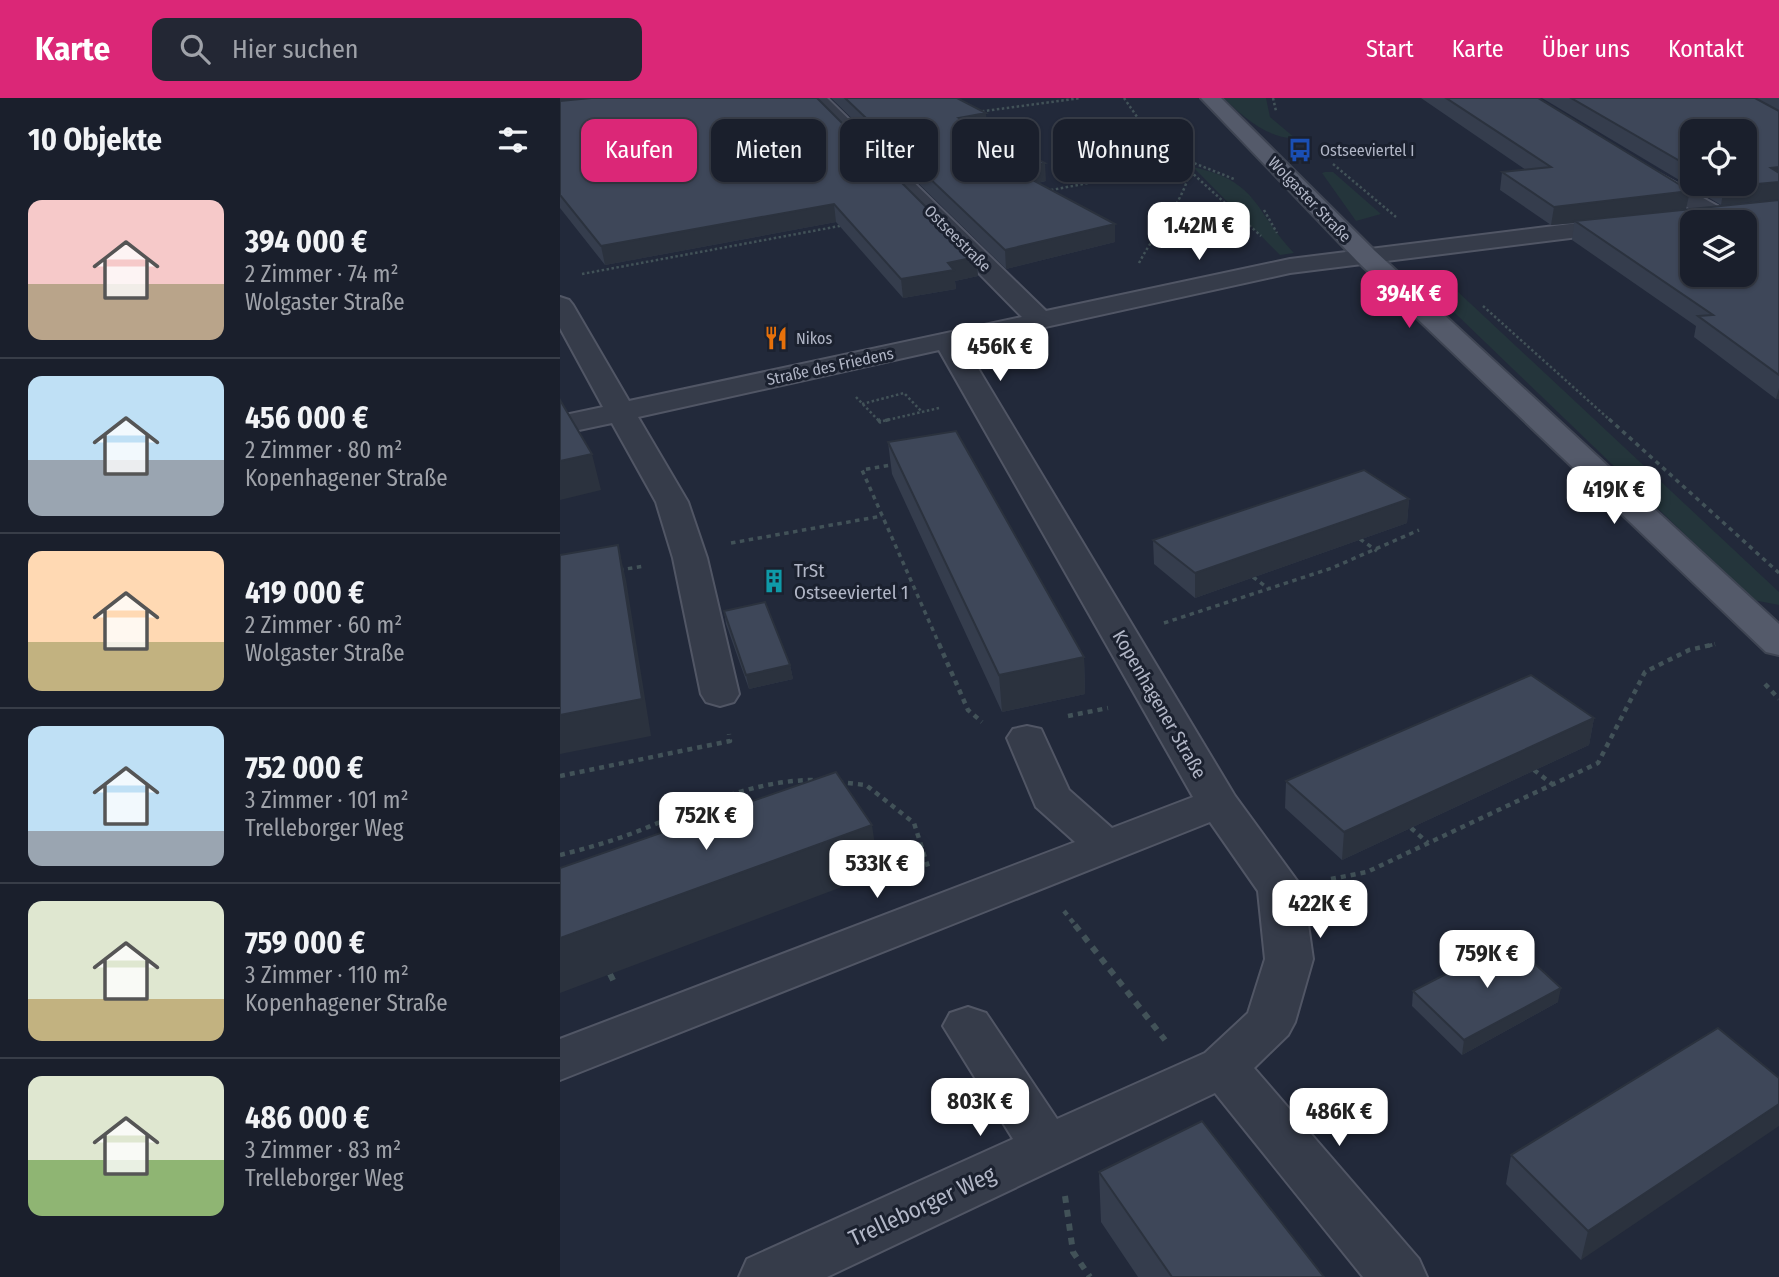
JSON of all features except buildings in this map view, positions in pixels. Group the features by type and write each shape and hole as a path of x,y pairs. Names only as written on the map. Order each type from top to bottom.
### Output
{"main road":[{"name":"Wolgaster Straße","path":"1210,98 1366,256 1779,644"}],"street":[{"name":"Ostseestraße","path":"816,98 1040,320"},
{"path":"1628,161 1708,210"},
{"name":"Straße des Friedens","path":"560,425 1290,266 1654,221"},
{"path":"560,304 623,411 672,502 689,554 720,694"},
{"name":"Kopenhagener Straße","path":"947,340 1218,803 1279,889 1289,959 1270,1022 1209,1073"},
{"path":"560,353 587,351"},
{"path":"1025,728 1051,797 1106,847"},
{"path":"560,1060 1218,803"},
{"path":"968,1026 1052,1146"},
{"path":"1209,1073 1398,1277"},
{"name":"Trelleborger Weg","path":"785,1273 1209,1073"}],"path":[{"path":"968,113 1081,98"},
{"path":"1124,98 1139,119"},
{"path":"1273,98 1278,117"},
{"path":"1329,160 1401,221"},
{"path":"1193,163 1236,180"},
{"path":"1043,192 1094,182"},
{"path":"1137,267 1154,234 1184,196 1187,182"},
{"path":"1262,207 1278,235"},
{"path":"573,276 930,209"},
{"path":"740,240 743,244"},
{"path":"1482,305 1779,573"},
{"path":"862,404 905,393 923,412"},
{"path":"854,395 880,422 948,406"},
{"path":"899,464 862,470 968,710 1025,728 1121,705"},
{"path":"612,571 882,516"},
{"path":"1120,635 1227,606 1377,551 1419,530"},
{"path":"1360,539 1377,551"},
{"path":"1253,577 1269,589"},
{"path":"1279,889 1367,872 1598,763 1645,672 1689,650 1726,641"},
{"path":"560,776 730,741 720,694"},
{"path":"1534,770 1553,785"},
{"path":"560,855 628,835 742,789 807,779 866,785 914,823 942,911"},
{"path":"1411,828 1428,843"},
{"path":"1036,875 1209,1073"},
{"path":"1052,1146 1073,1252 1090,1277"}],"shaded area":[{"path":"1224,98 1266,98 1270,117 1295,138 1265,131"},
{"path":"1193,167 1231,180 1243,189 1294,253 1280,255"},
{"path":"1333,172 1381,214 1356,221 1322,173"},
{"path":"1439,285 1456,290 1779,592 1779,605 1753,600 1430,289 1430,286"}],"place":[{"name":"Ostseeviertel I","path":"1300,150"},
{"name":"Nikos","path":"776,338"},
{"name":"TrSt Ostseeviertel 1","path":"774,581"}]}
